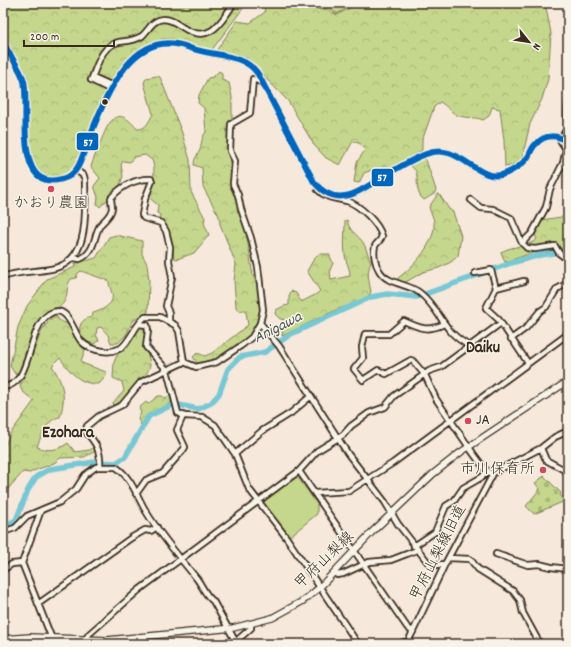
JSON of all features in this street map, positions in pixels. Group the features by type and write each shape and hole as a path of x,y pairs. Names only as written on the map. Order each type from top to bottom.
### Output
{"main road":[{"name":"甲府山梨線","path":"3,639 30,637 51,638 76,642 85,640 107,640 251,625 285,612 320,587 391,513 433,474 469,447 568,381"}],"street":[{"path":"112,88 92,78 103,54 109,46 115,43 133,41 141,37 156,21 168,19 195,34 206,33 217,28 234,3"},
{"path":"3,40 23,79 27,147 31,168 40,177 50,180 66,178 76,170 112,88 126,64 136,55 159,43 171,42 245,62 255,70 263,84 318,187 318,190 324,196 348,202 373,220 382,236 375,248 375,259 379,271 394,282 409,286 422,294 437,311 444,324 454,336 470,346"},
{"path":"100,465 97,445 86,432 87,426 100,416 122,405 141,382 184,362 196,367 217,362 237,350 252,337 260,323 263,308 258,267 250,232 233,184 235,161 230,149 231,124 250,113 253,79 263,84"},
{"path":"522,243 532,233 546,207 552,182 563,163 566,149 560,140 567,129 568,103"},
{"path":"318,187 334,196 350,195 419,157 435,151 448,151 483,172 499,176 509,172 525,160 536,144 542,139 549,136 561,137 568,142"},
{"path":"3,278 14,274 58,268 74,258 82,240 85,204 85,178 76,170"},
{"path":"74,258 80,259 89,252 97,238 100,225 108,218 112,209 111,198 117,191 125,188 135,180 151,179 152,181 145,199 142,215 144,218 161,223 166,231 170,247 169,261 172,277 166,301 169,321"},
{"path":"471,200 481,208 493,209 511,218 515,223 522,243 533,249 555,246 559,253 568,260"},
{"path":"475,273 491,270 496,288 486,308 501,323 528,363"},
{"path":"496,288 524,281"},
{"path":"511,339 526,328 540,311 546,307 557,289 568,283"},
{"path":"3,387 12,385 20,378 39,327 48,314 54,312 62,312 66,315 81,341 86,345 105,351 120,348 145,317 160,317 169,321 177,328 184,362"},
{"path":"444,324 436,328 421,328 412,326 404,321 389,334 365,334 362,347 363,358 354,369 363,380 378,370 386,374 412,360 424,375 436,399 469,447 488,471 493,474 541,448 555,437 568,431"},
{"path":"260,323 279,346 338,438 385,502 416,548 430,565 445,564"},
{"path":"85,640 88,634 132,596 299,471 317,451 338,438 369,413 385,407 399,393 424,375 441,367 501,323"},
{"path":"138,324 147,325 148,331 146,343 148,350 167,370 178,413 183,416 202,417 212,423 235,454 249,489 286,537 358,644"},
{"path":"315,493 349,490 367,479 393,462 528,363 567,337"},
{"path":"235,454 262,431 291,413 311,396"},
{"path":"136,494 146,480 163,473 184,449 185,447 178,430 183,416"},
{"path":"541,448 543,457 546,460 568,472"},
{"path":"3,532 15,528 27,516 60,502 76,489 85,475 100,465 119,469 129,480 157,527 208,597 213,601 235,643 251,628 251,625"},
{"path":"299,471 407,627 413,632"},
{"path":"335,573 337,575 343,574 374,560 384,562 391,560 416,548 435,532 446,506 454,501 463,488 482,477 488,471"},
{"name":"甲府山梨線旧道","path":"408,644 445,564 493,474"},
{"path":"41,510 22,563 54,644"},
{"path":"38,604 131,538 145,530 151,531 157,527"},
{"path":"496,554 528,565 539,564 568,569"},
{"path":"449,558 470,559 478,569 487,576 513,591 520,600 523,613 540,644"},
{"path":"3,570 12,564 22,563"},
{"path":"400,644 404,642 408,644"}],"green space":[{"path":"3,3 247,3 211,51 173,39 162,39 135,53 120,68 100,106 76,166 71,173 64,177 54,178 42,175 33,164 28,127 26,78 4,38"},
{"path":"263,3 305,3 321,10 327,9 337,15 359,3 545,3 551,33 548,79 542,99 530,124 522,159 510,166 505,167 504,140 500,109 492,107 489,116 483,120 458,116 440,102 434,107 422,138 422,150 377,176 372,170 364,173 359,183 354,182 357,162 365,150 361,144 353,141 340,165 326,158 314,145 288,101 246,58 216,51 237,21 250,23 265,12"},
{"path":"308,3 355,3 337,14 328,7 321,9"},
{"path":"219,71 222,73 222,80 229,83 232,97 232,117 228,132 231,183 245,225 253,276 258,286 260,314 258,323 251,335 229,353 214,362 197,363 193,357 197,353 205,356 212,353 248,325 246,312 238,310 236,307 234,281 236,264 220,224 219,216 203,187 202,168 194,165 195,159 200,150 202,138 206,132 204,108 198,103 199,95 208,78 213,77"},
{"path":"157,76 160,77 182,133 190,160 191,192 205,218 204,223 209,235 194,253 177,259 174,258 169,231 167,227 159,220 160,215 157,213 158,205 150,198 154,171 152,160 145,155 134,157 130,162 123,161 121,165 123,176 119,188 100,207 97,204 98,197 94,186 100,178 91,167 105,131 113,120 117,117 123,117 137,129 143,128 147,124 153,114 144,83 146,78"},
{"path":"421,158 426,160 436,190 434,194 424,200 419,194 416,171 410,165 413,161"},
{"path":"438,194 453,212 461,236 458,256 451,262 439,268 423,272 404,283 398,281 398,278 417,261 431,238 434,230 434,222 429,207"},
{"path":"568,216 568,249 560,248 544,250 505,262 501,252 510,248 529,244 537,239 535,235 541,220"},
{"path":"347,220 350,228 364,244 371,262 368,274 371,292 368,297 338,309 282,336 283,329 288,328 293,321 280,319 275,314 276,310 289,305 289,296 291,291 296,293 301,302 320,291 307,271 315,257 319,254 329,254 333,263 330,270 331,280 350,276 346,260 344,241 345,221"},
{"path":"116,235 142,241 142,254 147,264 149,281 148,312 133,321 126,335 118,343 111,343 108,335 101,327 97,328 96,335 99,340 94,344 84,339 80,330 82,322 92,317 93,313 100,311 107,306 111,301 112,294 109,281 81,271 78,273 76,278 71,279 69,282 66,296 62,304 46,313 36,326 29,341 19,372 15,374 10,366 18,327 27,306 47,279 75,267 74,264 96,258 109,237"},
{"path":"52,317 57,317 60,321 68,324 85,350 81,361 82,363 106,372 106,376 99,384 92,384 76,377 60,358 52,366 63,391 62,410 60,417 55,418 48,424 37,447 53,450 68,443 75,452 90,450 94,446 98,450 84,457 60,458 50,465 30,473 23,472 3,493 3,450 10,434 34,401 22,391 20,386 42,330"},
{"path":"141,327 145,328 144,342 150,362 149,369 142,380 126,398 118,406 114,406 113,403 124,391 122,382 113,378 114,362 118,353 129,346 135,333"},
{"path":"158,396 165,398 169,396 171,398 171,403 151,413 141,425 138,419 141,413 139,408 146,402 148,404"},
{"path":"297,476 317,504 317,514 289,537 264,504 266,497"},
{"path":"544,476 561,493 560,495 565,501 534,514 526,506 540,489 535,483"}],"waterway":[{"name":"Anigawa","path":"3,527 16,520 28,490 36,477 50,469 95,462 116,463 125,457 149,416 174,404 198,409 211,403 219,394 228,369 240,357 265,352 291,334 371,297 387,294 417,297 511,263 540,255 568,251"}],"transit line":[{"name":"57","path":"3,41 20,70 24,81 26,145 30,161 36,173 46,180 68,177 77,169 103,105 123,70 136,56 152,46 169,43 199,51 227,56 245,62 252,67 258,74 314,182 321,189 332,195 345,196 356,193 405,164 426,154 438,151 449,153 487,174 497,176 507,173 521,164 528,157 535,145 543,138 552,136 560,138 568,143"}],"place":[{"name":"かおり農園","path":"51,189"},
{"name":"JA","path":"468,421"},
{"name":"市川保育所","path":"543,470"}],"district":[{"name":"Daiku","path":"483,349"},
{"name":"Ezohara","path":"68,434"}]}
